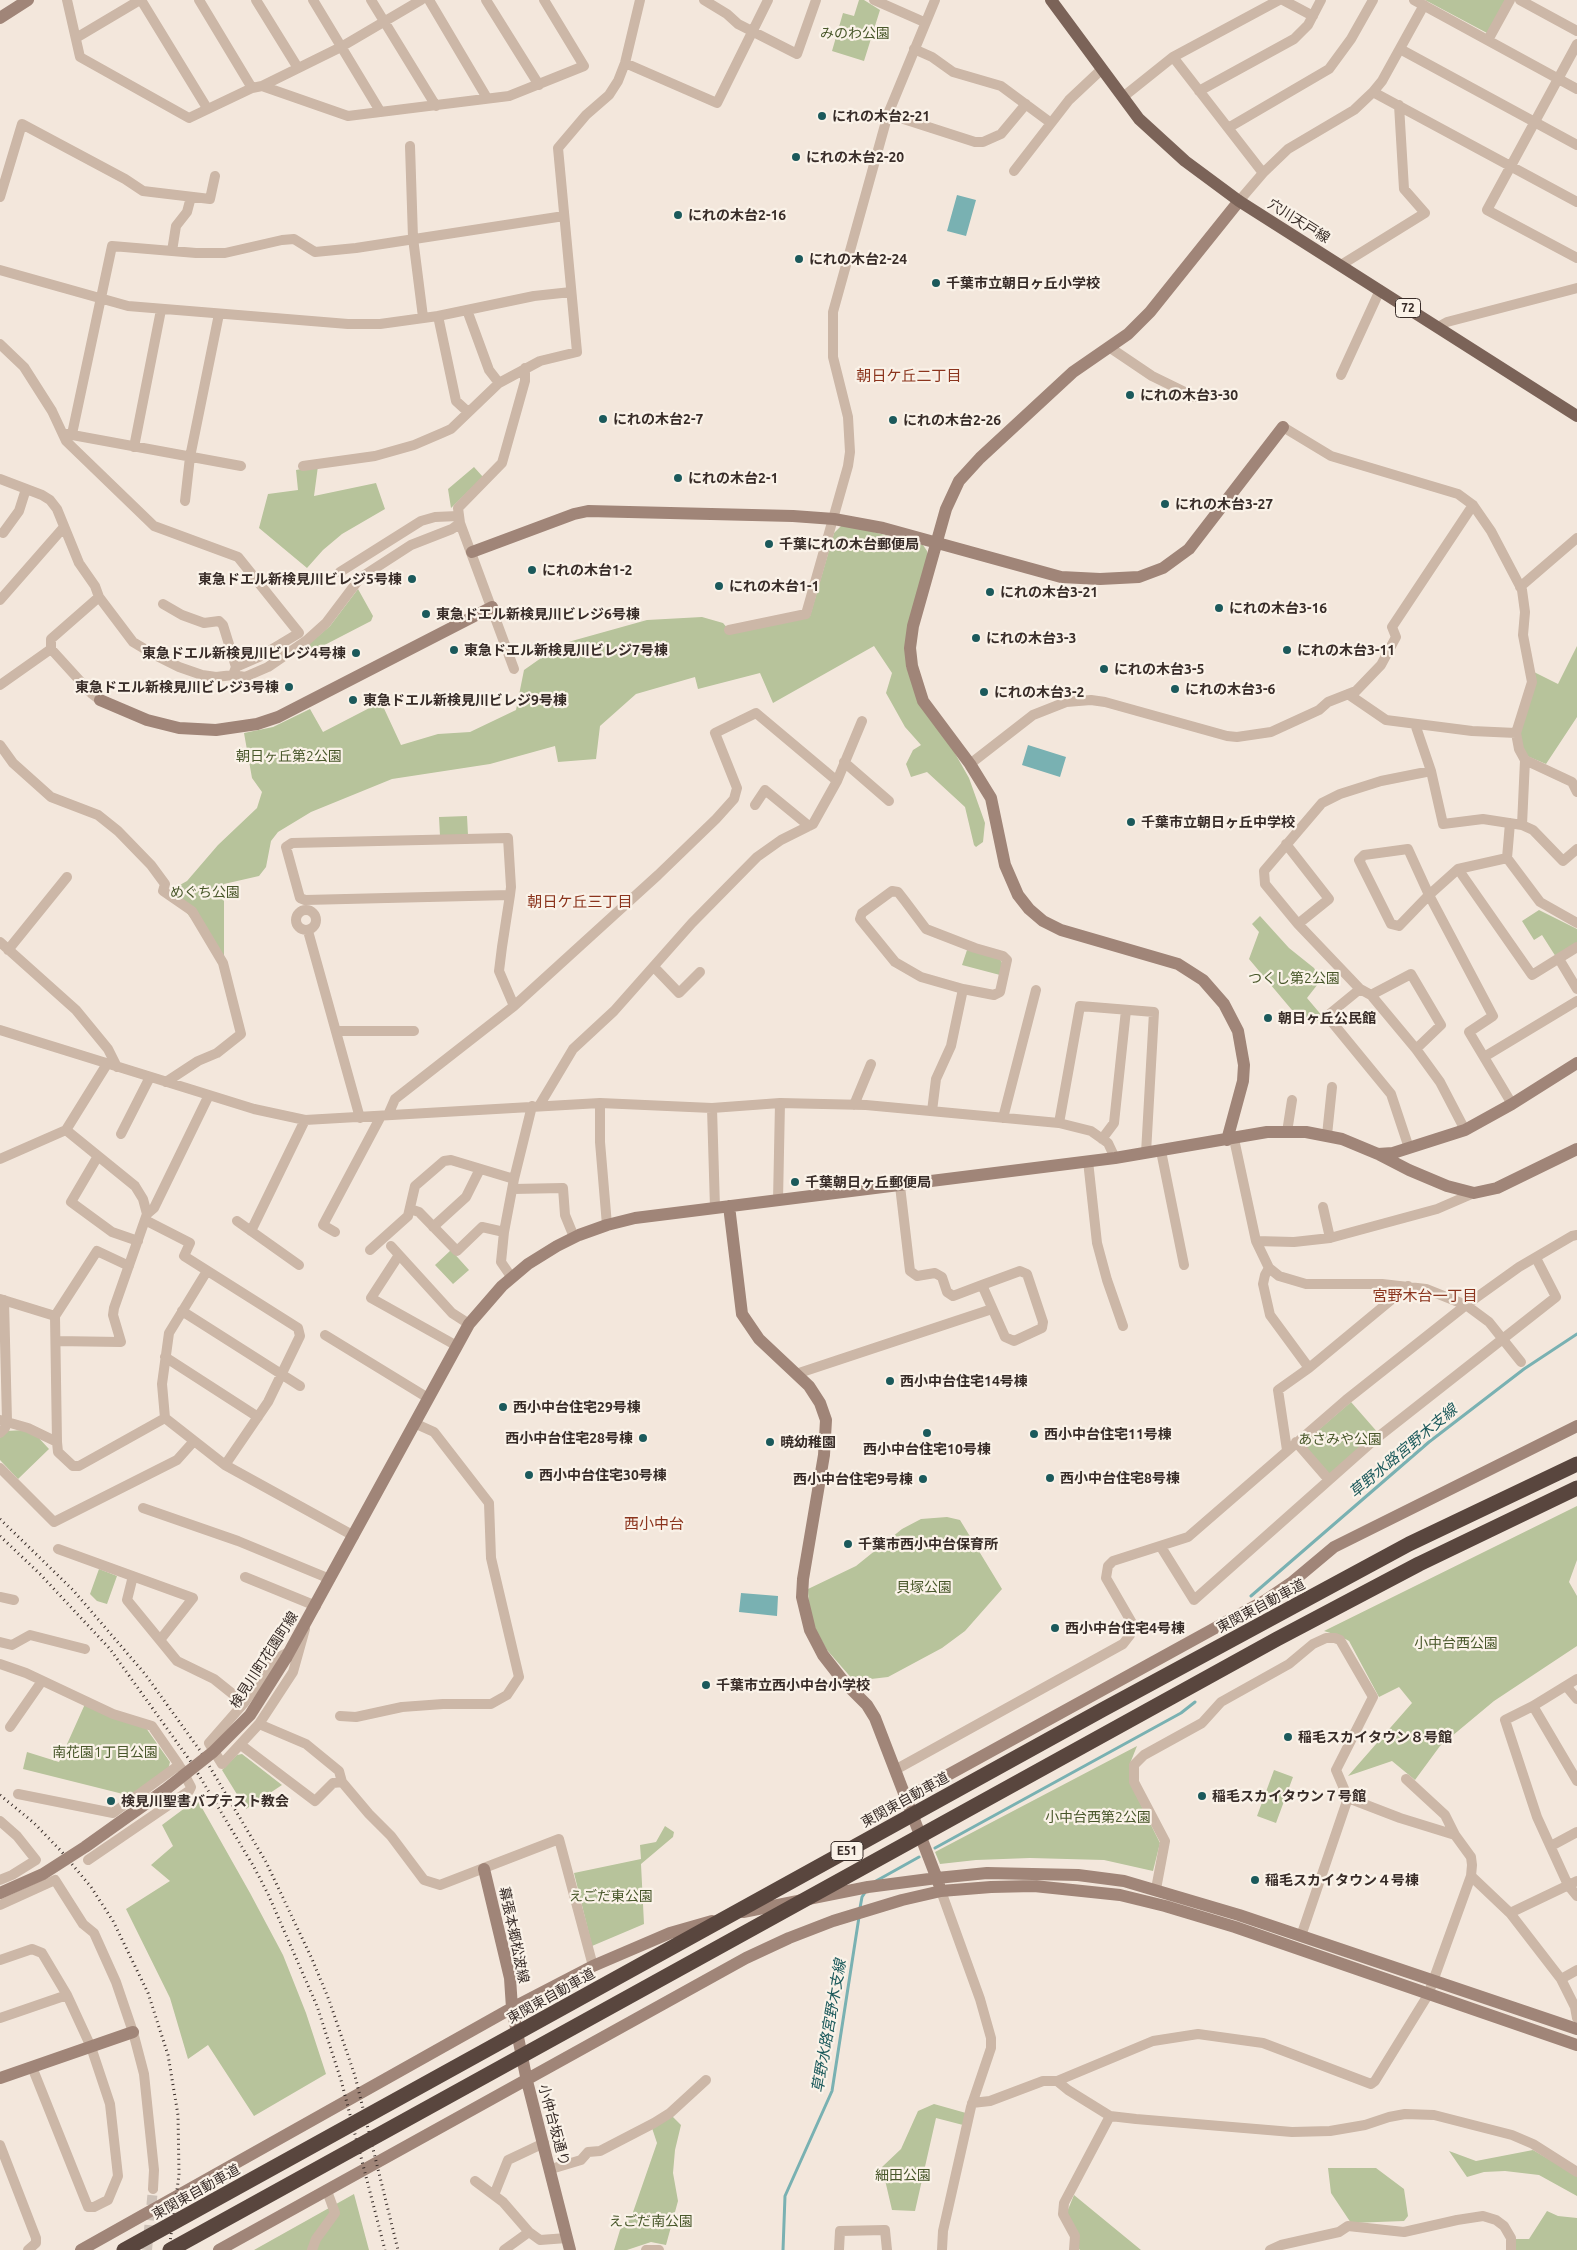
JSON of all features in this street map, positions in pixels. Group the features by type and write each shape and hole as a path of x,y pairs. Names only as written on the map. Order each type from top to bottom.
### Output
{"highway":[{"name":"東関東自動車道","path":"124,2250 1102,1710 1409,1544 1577,1464"},
{"name":"E51","path":"170,2250 1277,1639 1419,1564 1577,1488"}],"main road":[{"name":"穴川天戸線","path":"1051,0 1140,119 1165,144 1239,201 1577,416"}],"street":[{"path":"0,18 28,0"},
{"path":"66,0 80,57 182,116 189,118 341,47 385,23 421,0"},
{"path":"76,38 141,0 207,108"},
{"path":"199,0 257,87 348,116 509,96 584,66 544,0"},
{"path":"256,0 298,68"},
{"path":"313,0 380,111"},
{"path":"371,0 436,106"},
{"path":"429,0 487,98"},
{"path":"486,0 539,85"},
{"path":"303,466 375,456 414,445 451,429 499,383 525,368 540,361 576,352 558,148 586,115 609,94 625,63 640,0"},
{"path":"625,63 717,103 768,0"},
{"path":"709,1 728,14 738,24 797,54 816,0"},
{"path":"874,0 924,22"},
{"path":"729,630 806,614 848,466 850,436 848,417 833,357 833,312 888,114 934,0"},
{"path":"1124,97 1173,58 1279,0"},
{"path":"1283,0 1312,16"},
{"path":"1199,91 1294,39 1308,25 1321,0"},
{"path":"1228,128 1320,76 1328,69 1351,40 1373,0"},
{"path":"1488,40 1510,0"},
{"path":"1520,0 1577,31"},
{"path":"1521,1362 1489,1322 1466,1305 1426,1289 1408,1286 1306,1284 1279,1276 1269,1268 1256,1241 1230,1140 1243,1081 1244,1065 1238,1031 1224,1004 1203,980 1178,964 1061,930 1043,921 1029,909 1010,881 991,798 970,764 941,728 923,701 912,666 910,648 913,626 946,509 959,481 1073,372 1128,334 1150,312 1239,201 1263,173 1288,149 1354,110 1373,92 1400,49 1419,2 1577,88"},
{"path":"1577,44 1487,210 1577,258"},
{"path":"914,49 932,57 953,72 1001,86 1051,123"},
{"path":"1400,49 1577,145"},
{"path":"1173,58 1263,173"},
{"path":"1014,171 1069,100 1102,69"},
{"path":"1373,92 1577,202"},
{"path":"888,114 975,142 983,142 1001,134 1026,104"},
{"path":"1341,265 1425,213 1404,189 1399,105"},
{"path":"1,190 22,124 125,179 142,192 210,199 215,176"},
{"path":"410,146 413,238 423,317"},
{"path":"172,251 176,226 187,212 191,197"},
{"path":"0,479 26,488 50,500 57,509 79,563 95,586 99,598 133,642 179,667 202,675 216,677 234,671 299,632 238,557 154,526 66,441 102,300 112,246 225,253 294,239 315,252 356,248 564,216"},
{"path":"0,270 128,306 348,324 380,324 438,316 534,296 571,292"},
{"path":"1438,328 1447,322 1577,288"},
{"path":"1341,375 1380,290"},
{"path":"134,447 161,310"},
{"path":"467,310 489,370 499,383"},
{"path":"185,501 190,457 219,314"},
{"path":"438,316 456,401 468,412"},
{"path":"0,344 24,367 68,434 241,466"},
{"path":"1109,347 1152,376 1195,397"},
{"path":"514,669 459,520 458,508 502,462 525,381 525,368"},
{"path":"472,552 574,514 588,511 793,516 834,519 883,528 1061,577 1125,578 1153,573 1175,561 1189,549 1283,427 1331,456 1458,494 1472,504 1491,532 1520,587 1525,612 1524,648 1532,682 1516,733 1519,749 1526,760 1575,785"},
{"path":"3,533 19,511 26,488"},
{"path":"970,764 1033,715 1066,702 1090,700 1106,702 1227,736 1248,736 1271,732 1319,710 1328,702 1356,691 1381,665 1396,637 1392,627 1472,504"},
{"path":"340,572 421,521 435,517 459,520"},
{"path":"163,604 204,623 219,621 223,624 234,671 245,677 268,668 306,641 326,623 360,578 411,545 452,529 459,520"},
{"path":"0,600 64,527"},
{"path":"1520,587 1577,538"},
{"path":"99,598 51,639 51,649 91,693 100,700 146,720 179,728 216,730 257,724 278,717 492,607"},
{"path":"0,684 51,649"},
{"path":"1348,694 1386,720 1472,731 1516,733"},
{"path":"335,1232 323,1225 395,1099 514,1006 665,868 734,799 736,788 714,733 756,713 837,781"},
{"path":"512,1278 501,1262 504,1232 514,1184 535,1106 573,1049 614,1011 692,923 757,857 782,840 813,824 837,781 862,721"},
{"path":"1415,724 1431,771 1443,824 1483,819 1522,825 1533,830 1563,861 1577,849"},
{"path":"0,745 13,763 51,798 98,814 118,831 156,871 165,884 163,891 192,911 223,963 241,1034 217,1054 198,1061 166,1082"},
{"path":"1522,825 1526,760"},
{"path":"844,762 889,801"},
{"path":"1431,771 1380,781 1340,794 1322,803 1264,871 1266,884 1298,924 1360,988 1371,995 1416,1049 1440,1082 1465,1130"},
{"path":"756,805 765,790 809,826"},
{"path":"1510,823 1507,858 1540,902 1577,923"},
{"path":"510,895 306,905 297,914 295,922 300,930 308,931 313,928 317,922 316,916 306,905 300,898 286,846 292,843 508,838 510,895 499,971 514,1006"},
{"path":"1286,844 1329,898 1298,924"},
{"path":"1507,858 1458,870 1429,895 1399,926 1390,924 1359,860 1364,855 1408,849 1429,895 1494,1016 1469,1032 1512,1104"},
{"path":"1458,870 1532,975 1577,947"},
{"path":"0,1159 66,1130 112,1065 108,1049 76,1010 4,946 67,877"},
{"path":"892,891 898,892 926,930 1003,956 1007,960 1000,992 994,995 963,989 921,977 901,967 860,919 862,913 892,891"},
{"path":"308,931 360,1118"},
{"path":"1559,959 1577,989"},
{"path":"654,967 679,993 700,972"},
{"path":"1371,995 1411,974 1442,1025 1416,1049"},
{"path":"1360,988 1327,1016 1391,1094 1409,1148"},
{"path":"932,1111 936,1079 950,1046 963,989"},
{"path":"1003,1118 1036,990"},
{"path":"1484,1057 1577,1000"},
{"path":"1059,1123 1080,1006 1154,1012 1146,1153"},
{"path":"1102,1139 1114,1123 1126,1010"},
{"path":"0,1030 254,1109 305,1120 600,1102 712,1108 780,1103 854,1105 1059,1123 1091,1131 1108,1143 1115,1158"},
{"path":"336,1031 414,1031"},
{"path":"1378,1154 1409,1148 1465,1130 1512,1104 1577,1063"},
{"path":"854,1105 871,1064"},
{"path":"122,1134 150,1077"},
{"path":"1327,1135 1332,1087"},
{"path":"56,1341 120,1342 113,1315 146,1217 154,1208 209,1095"},
{"path":"1287,1132 1292,1100"},
{"path":"600,1102 600,1142 607,1225"},
{"path":"778,1201 780,1103"},
{"path":"712,1108 715,1208"},
{"path":"251,1232 305,1120"},
{"path":"66,1130 135,1186 143,1199 146,1217 190,1243 184,1256 298,1328 300,1336 268,1402 225,1465"},
{"name":"検見川町花園町線","path":"0,1893 43,1874 165,1790 213,1752 250,1715 289,1655 354,1536 373,1496 382,1484 469,1324 491,1298 528,1264 574,1237 607,1225 636,1218 1115,1158 1230,1140 1267,1132 1306,1132 1342,1139 1447,1186 1474,1193"},
{"path":"1256,1241 1294,1242 1330,1238 1437,1209 1474,1193 1497,1188 1577,1149"},
{"path":"1161,1151 1184,1265"},
{"path":"98,1156 71,1202 112,1232 138,1241"},
{"path":"370,1250 408,1216 415,1186 444,1162 451,1160 480,1169 514,1184 563,1188 565,1215 574,1237"},
{"path":"1088,1161 1098,1242 1106,1280 1123,1326"},
{"path":"433,1227 466,1197 480,1169"},
{"path":"900,1186 910,1271 917,1276 935,1273 942,1277 947,1292 952,1296 1020,1271 1027,1274 1043,1322 1042,1328 1014,1341 1004,1337 982,1285"},
{"path":"729,1206 742,1314 759,1339 809,1386 825,1413 824,1455 803,1579 802,1597 804,1611 810,1630 823,1655 844,1682 867,1705 875,1718 937,1878 980,1999 991,2038 991,2048 972,2103 943,2231 942,2250"},
{"path":"1323,1207 1330,1238"},
{"path":"410,1209 419,1212 457,1250 482,1227 504,1232"},
{"path":"237,1221 299,1265"},
{"path":"894,1770 1123,1644 1130,1635 1132,1623 1108,1583 1106,1571 1113,1562 1188,1537 1346,1400 1466,1305 1498,1281 1572,1236 1577,1236"},
{"path":"391,1246 452,1313 469,1324"},
{"path":"129,1266 97,1251 55,1316 58,1452 73,1466 79,1466 165,1418"},
{"path":"399,1255 371,1298 457,1346"},
{"path":"1161,1547 1194,1600 1373,1441 1504,1340 1556,1297 1536,1258"},
{"path":"1269,1268 1265,1275 1264,1284 1270,1315 1309,1368"},
{"path":"207,1271 168,1333 162,1384 165,1418 225,1465 354,1536"},
{"path":"1287,1450 1278,1390 1309,1368 1408,1286"},
{"path":"0,1433 5,1428 2,1300 55,1316"},
{"path":"796,1374 992,1309"},
{"path":"182,1311 300,1386"},
{"path":"325,1335 428,1398"},
{"path":"165,1358 258,1417"},
{"path":"4,1420 28,1428 57,1442"},
{"path":"340,1716 356,1717 399,1708 435,1705 491,1704 507,1695 519,1677 492,1563 489,1503 434,1432 414,1423"},
{"path":"906,1798 1266,1600 1291,1584 1334,1547 1577,1426"},
{"path":"0,1468 54,1522 177,1460 194,1441"},
{"path":"1296,1442 1329,1480"},
{"path":"143,1508 238,1541 330,1579"},
{"path":"58,1549 193,1598 160,1640"},
{"path":"133,1576 127,1600 177,1661 214,1679 244,1703"},
{"path":"245,1577 316,1606"},
{"path":"0,1597 14,1600"},
{"path":"289,1655 275,1659 244,1703 209,1744 222,1764 259,1724 293,1672 305,1626"},
{"path":"0,1642 12,1646 30,1636 86,1649"},
{"path":"1156,1889 1165,1841 1134,1782 1134,1765 1144,1755 1202,1723 1221,1702 1289,1664 1313,1644 1326,1638 1340,1640 1373,1697 1336,1770 1348,1798 1301,1936"},
{"path":"0,1664 114,1714 152,1726 179,1765 191,1787 189,1791 88,1860"},
{"path":"1577,1679 1534,1706 1505,1720 1537,1817 1550,1846 1572,1883 1577,1896"},
{"path":"10,1727 42,1681"},
{"path":"1567,1687 1577,1699"},
{"path":"1534,1706 1577,1781"},
{"path":"259,1724 306,1744 339,1771 342,1782 369,1814 391,1836 424,1880 440,1885 453,1878 484,1869 560,1839 593,1966"},
{"path":"241,1745 315,1801 333,1783 342,1782"},
{"path":"18,1794 113,1813 179,1765"},
{"path":"972,2103 990,2101 1043,2081 1057,2081 1153,2041 1198,2034 1264,2043 1371,2084 1375,2081 1428,1995 1471,1876 1471,1857 1455,1835 1445,1815 1406,1779"},
{"path":"1348,1798 1400,1818 1455,1835"},
{"path":"0,1821 17,1836 36,1860 0,1880"},
{"path":"1550,1846 1577,1832"},
{"name":"幕張本郷松波線","path":"484,1869 510,1978 512,2008"},
{"path":"81,2250 512,2008 593,1966 670,1933 754,1909 868,1887 987,1873 1034,1872 1078,1874 1124,1881 1156,1889 1301,1936 1577,2028"},
{"path":"1471,1876 1510,1913 1561,1979 1575,2007 1577,2018"},
{"path":"0,1905 55,1880 83,1924 94,1933 116,1982 133,2032 148,2093 154,2170 153,2189"},
{"path":"1510,1913 1572,1883"},
{"path":"219,2250 746,1958 789,1938 869,1909 941,1891 1034,1886 1120,1895 1235,1927 1577,2045"},
{"path":"0,1960 32,1948 42,1953 67,1995 91,2047 110,2104 118,2176 108,2200 94,2207 88,2207 32,2067"},
{"path":"1561,1979 1577,1970"},
{"path":"0,2018 67,1995"},
{"name":"小仲台坂通り","path":"512,2008 527,2080 569,2244"},
{"path":"0,2078 133,2032"},
{"path":"551,2169 581,2160 588,2152 600,2151 654,2123 670,2113 706,2080"},
{"path":"1057,2081 1110,2116 1292,2132 1330,2131 1365,2125 1405,2114 1434,2115 1519,2138 1533,2144 1577,2172"},
{"path":"1074,2250 1074,2236 1063,2214 1064,2202 1110,2116"},
{"path":"494,2195 508,2160 544,2143"},
{"path":"0,2145 36,2238 36,2243 28,2250"},
{"path":"475,2181 515,2214 529,2232 540,2240 569,2244"},
{"path":"312,2250 316,2239 334,2213 327,2190"},
{"path":"1270,2250 1281,2245 1339,2232 1348,2226 1404,2232 1483,2216 1496,2220 1504,2226 1511,2238 1511,2250"},
{"path":"839,2250 840,2230 885,2230 887,2250"},
{"path":"504,2250 529,2232"},
{"path":"646,2250 659,2250"}],"green space":[{"name":"みのわ公園","path":"859,0 864,0 880,10 864,61 832,51 843,13 854,16"},
{"path":"1425,0 1505,0 1487,33"},
{"path":"318,466 314,496 376,483 385,509 342,534 323,550 307,568 259,528 268,494 298,490 296,470"},
{"path":"474,467 483,477 451,508 448,489"},
{"path":"843,524 923,545 927,551 928,556 906,667 969,778 985,823 983,842 976,847 965,807 927,772 911,777 906,764 913,750 921,745 905,727 886,693 892,673 874,646 773,703 760,673 698,689 695,677 636,694 600,726 596,759 558,762 555,746 490,764 392,779 311,812 278,832 271,841 266,867 259,876 224,884 224,959 169,891 187,881 218,845 257,808 262,792 252,778 244,733 273,727 310,709 323,732 381,702 401,745 438,734 470,732 516,710 524,670 561,644 647,620 702,617 723,623 729,630 810,616 834,533"},
{"path":"358,589 373,616 371,621 313,651 309,644 330,626"},
{"path":"1577,646 1577,717 1546,764 1527,756 1521,746 1520,735 1532,671 1558,684"},
{"path":"467,816 468,835 440,836 439,817"},
{"path":"1539,910 1577,929 1577,943 1556,957 1542,935 1534,940 1522,921"},
{"name":"つくし第2公園","path":"1260,916 1289,948 1314,968 1321,980 1307,998 1323,1017 1316,1022 1311,1016 1302,1022 1249,959 1259,932 1252,924"},
{"path":"967,950 1000,959 1002,963 1000,975 962,965"},
{"path":"451,1250 469,1270 453,1284 435,1265"},
{"name":"あさみや公園","path":"1351,1402 1379,1434 1329,1477 1301,1445"},
{"path":"25,1430 36,1435 49,1449 18,1479 0,1460 0,1438 6,1431"},
{"name":"小中台西公園","path":"1577,1506 1577,1560 1569,1582 1577,1596 1577,1646 1494,1701 1440,1746 1415,1780 1392,1761 1348,1776 1412,1703 1399,1687 1379,1697 1349,1641 1324,1631"},
{"name":"貝塚公園","path":"947,1517 960,1520 1002,1589 965,1631 942,1648 888,1677 854,1681 827,1650 816,1630 809,1611 808,1589 856,1566 902,1529 921,1519"},
{"path":"99,1569 117,1576 107,1604 97,1601 90,1594"},
{"name":"南花園1丁目公園","path":"85,1704 146,1728 170,1762 168,1770 131,1796 23,1769 27,1752 59,1762"},
{"name":"小中台西第2公園","path":"1137,1746 1129,1766 1129,1781 1160,1843 1153,1871 1104,1860 1030,1858 976,1860 940,1864 935,1852"},
{"path":"242,1754 282,1785 246,1809 222,1770 237,1755"},
{"path":"1274,1770 1293,1777 1276,1823 1257,1816"},
{"path":"197,1799 283,1955 306,2013 326,2074 254,2116 208,2045 188,2059 170,1998 126,1909 170,1881 151,1865 173,1846 162,1825"},
{"name":"えごだ東公園","path":"665,1826 674,1832 673,1837 641,1864 644,1924 592,1946 574,1873 641,1859 640,1845 656,1842"},
{"name":"細田公園","path":"934,2104 966,2113 963,2125 936,2118 915,2211 892,2210 882,2167 901,2149 918,2111"},
{"name":"えごだ南公園","path":"672,2116 681,2125 675,2150 673,2173 678,2201 666,2245 651,2242 627,2250 614,2250 620,2230 632,2215 657,2143 652,2128"},
{"path":"1533,2150 1577,2176 1577,2196 1539,2175 1505,2171 1484,2172 1467,2177 1449,2151 1476,2161"},
{"path":"1328,2168 1376,2168 1404,2189 1408,2216 1404,2221 1351,2223 1331,2193"},
{"path":"354,2194 369,2250 254,2250"},
{"path":"1074,2195 1141,2250 1080,2250 1077,2247 1067,2212"},
{"path":"1547,2211 1558,2216 1577,2218 1577,2250 1515,2250 1516,2239 1529,2239"}],"water":[{"path":"957,195 976,200 966,236 947,231"},
{"path":"1028,745 1066,757 1060,777 1022,765"},
{"path":"741,1593 778,1596 777,1616 739,1612"}],"waterway":[{"name":"草野水路宮野木支線","path":"1251,1596 1429,1442 1524,1369 1577,1334"},
{"path":"935,1848 1181,1713 1195,1702"},
{"name":"草野水路宮野木支線","path":"876,1881 919,1857"},
{"name":"草野水路宮野木支線","path":"860,1908 862,1897 866,1891"},
{"name":"草野水路宮野木支線","path":"783,2250 785,2196 832,2091 859,1917"}],"tunnel":[{"path":"147,2250 153,2189"}],"railway":[{"path":"0,1519 73,1590 145,1674 201,1752 266,1862 312,1959 329,2000 355,2076 398,2250"},
{"path":"0,1536 40,1574 110,1649 191,1762 254,1867 268,1894 317,2006 341,2080 385,2250"},
{"path":"0,1795 34,1823 61,1851 91,1887 113,1921 148,1993 168,2055 178,2115 179,2175 169,2250"}],"place":[{"name":"にれの木台2-21","path":"822,116"},
{"name":"にれの木台2-20","path":"796,157"},
{"name":"にれの木台2-16","path":"678,215"},
{"name":"にれの木台2-24","path":"799,259"},
{"name":"千葉市立朝日ヶ丘小学校","path":"936,283"},
{"name":"にれの木台3-30","path":"1130,395"},
{"name":"にれの木台2-7","path":"603,419"},
{"name":"にれの木台2-26","path":"893,420"},
{"name":"にれの木台2-1","path":"678,478"},
{"name":"にれの木台3-27","path":"1165,504"},
{"name":"千葉にれの木台郵便局","path":"769,544"},
{"name":"にれの木台1-2","path":"532,570"},
{"name":"東急ドエル新検見川ビレジ5号棟","path":"412,579"},
{"name":"にれの木台1-1","path":"719,586"},
{"name":"にれの木台3-21","path":"990,592"},
{"name":"にれの木台3-16","path":"1219,608"},
{"name":"東急ドエル新検見川ビレジ6号棟","path":"426,614"},
{"name":"にれの木台3-3","path":"976,638"},
{"name":"東急ドエル新検見川ビレジ7号棟","path":"454,650"},
{"name":"にれの木台3-11","path":"1287,650"},
{"name":"東急ドエル新検見川ビレジ4号棟","path":"356,653"},
{"name":"にれの木台3-5","path":"1104,669"},
{"name":"東急ドエル新検見川ビレジ3号棟","path":"289,687"},
{"name":"にれの木台3-6","path":"1175,689"},
{"name":"にれの木台3-2","path":"984,692"},
{"name":"東急ドエル新検見川ビレジ9号棟","path":"353,700"},
{"name":"千葉市立朝日ヶ丘中学校","path":"1131,822"},
{"name":"朝日ヶ丘公民館","path":"1268,1018"},
{"name":"千葉朝日ヶ丘郵便局","path":"795,1182"},
{"name":"西小中台住宅14号棟","path":"890,1381"},
{"name":"西小中台住宅29号棟","path":"503,1407"},
{"name":"西小中台住宅10号棟","path":"927,1433"},
{"name":"西小中台住宅11号棟","path":"1034,1434"},
{"name":"西小中台住宅28号棟","path":"643,1438"},
{"name":"暁幼稚園","path":"770,1442"},
{"name":"西小中台住宅30号棟","path":"529,1475"},
{"name":"西小中台住宅8号棟","path":"1050,1478"},
{"name":"西小中台住宅9号棟","path":"923,1479"},
{"name":"千葉市西小中台保育所","path":"848,1544"},
{"name":"西小中台住宅4号棟","path":"1055,1628"},
{"name":"千葉市立西小中台小学校","path":"706,1685"},
{"name":"稲毛スカイタウン８号館","path":"1288,1737"},
{"name":"稲毛スカイタウン７号館","path":"1202,1796"},
{"name":"検見川聖書バプテスト教会","path":"111,1801"},
{"name":"稲毛スカイタウン４号棟","path":"1255,1880"}],"district":[{"name":"朝日ケ丘二丁目","path":"909,376"},
{"name":"朝日ケ丘三丁目","path":"580,902"},
{"name":"宮野木台一丁目","path":"1425,1296"},
{"name":"西小中台","path":"654,1524"}],"park label":[{"name":"朝日ヶ丘第2公園","path":"289,756"},
{"name":"めぐち公園","path":"205,892"}]}
